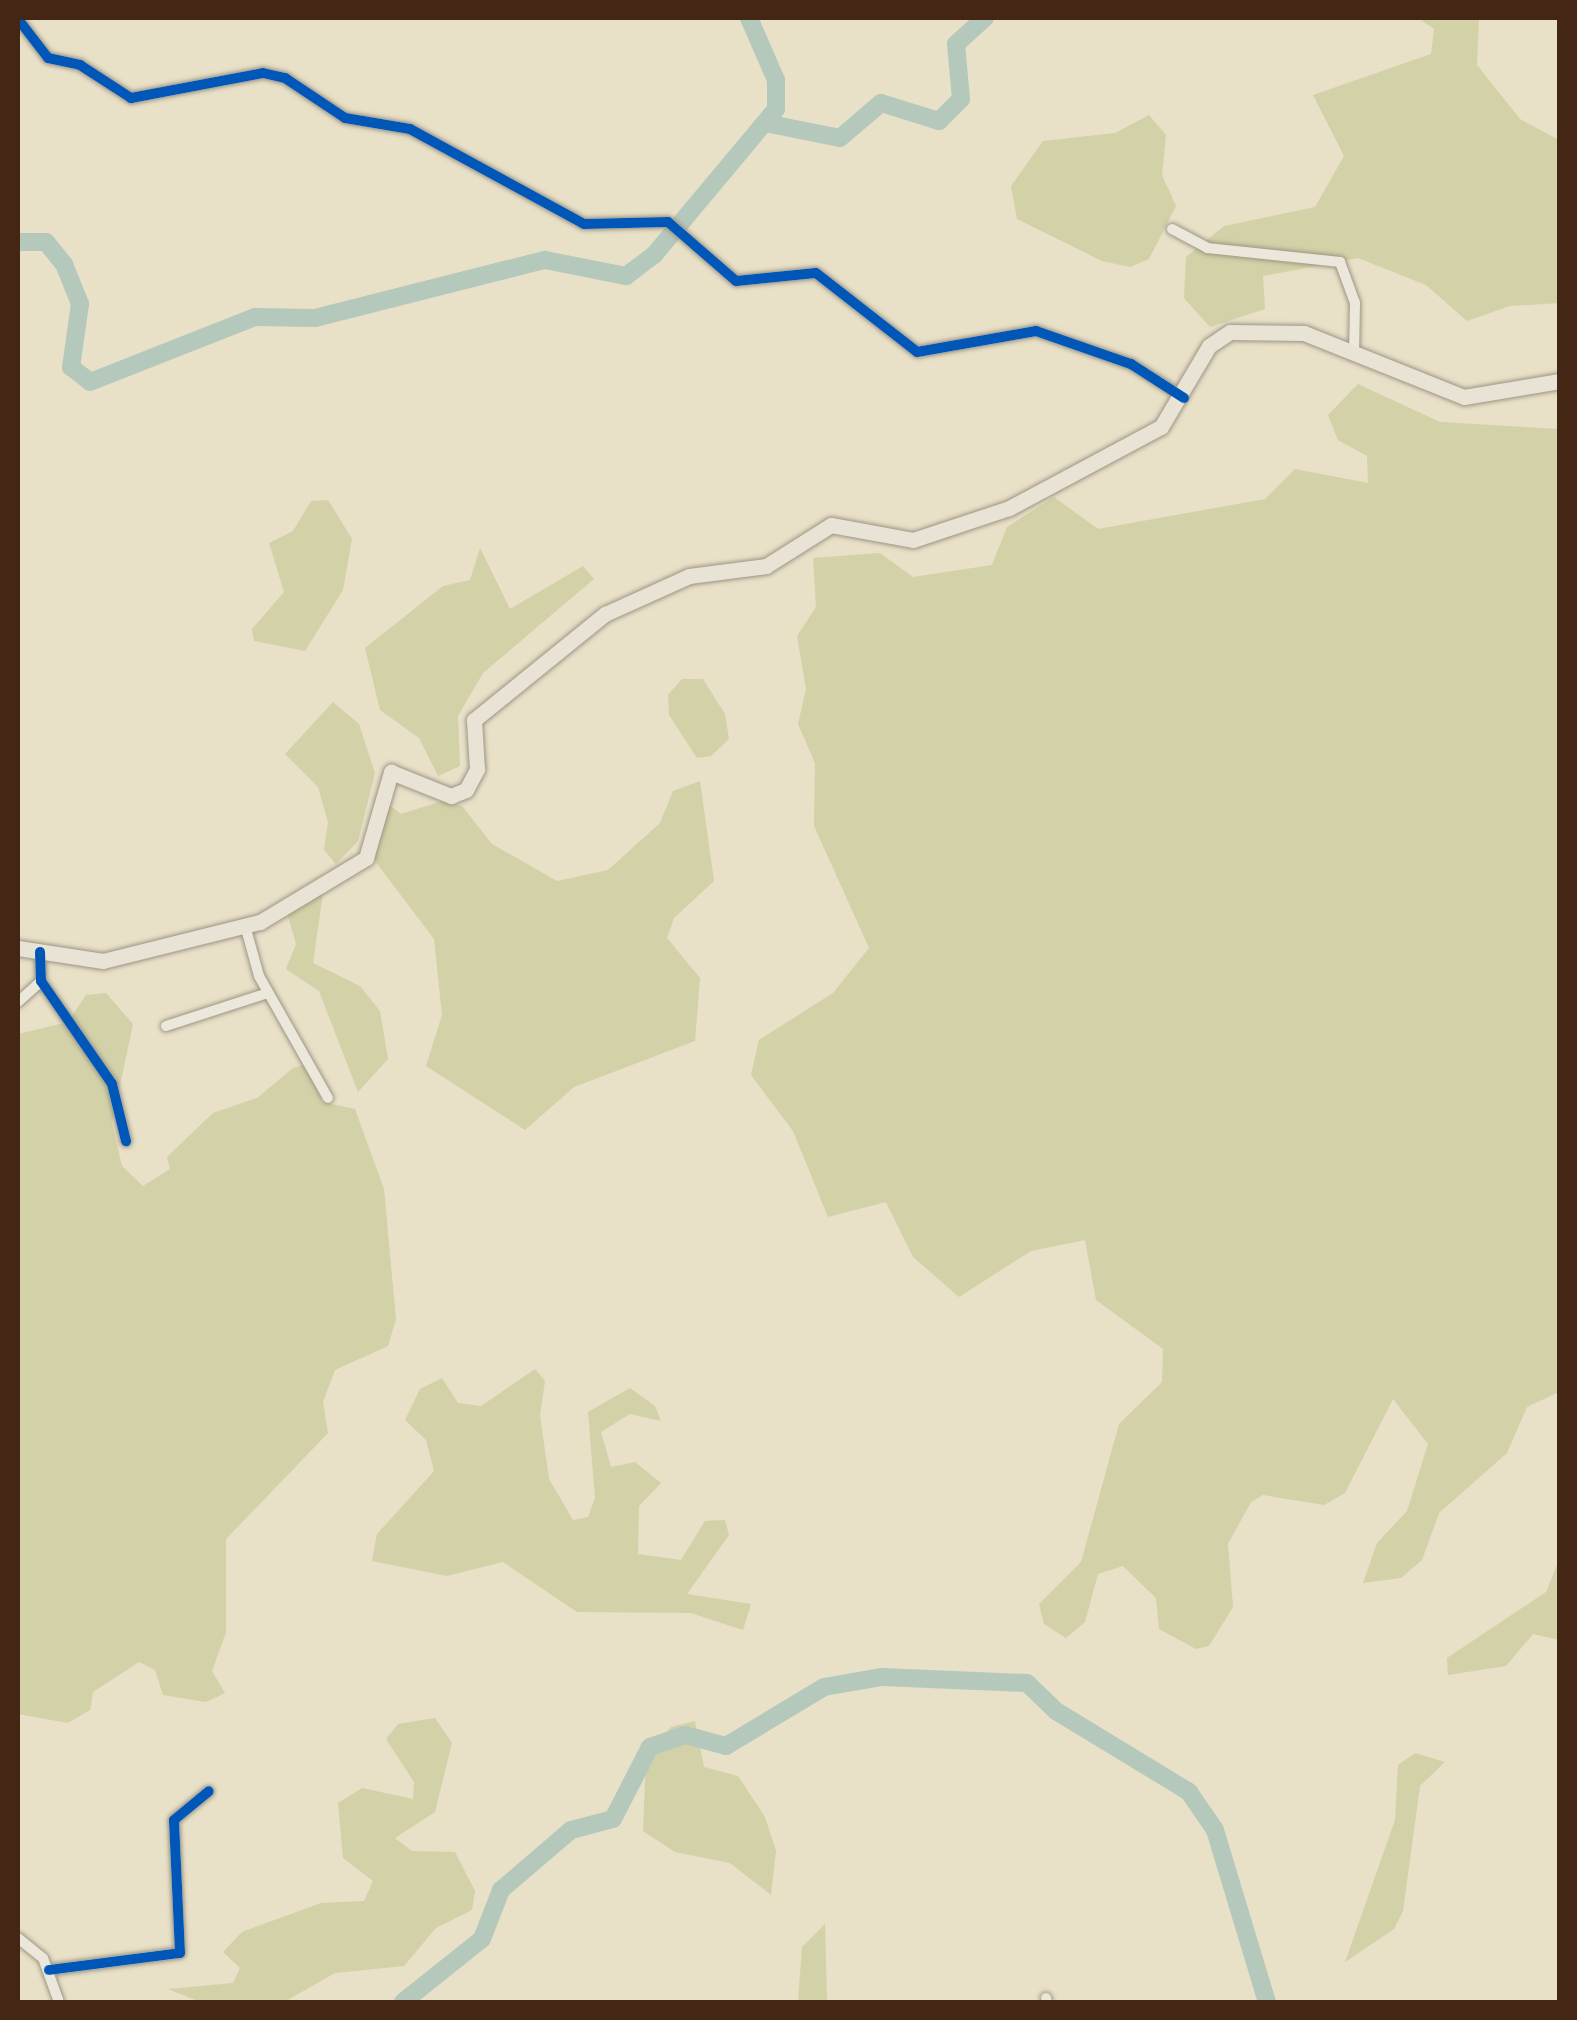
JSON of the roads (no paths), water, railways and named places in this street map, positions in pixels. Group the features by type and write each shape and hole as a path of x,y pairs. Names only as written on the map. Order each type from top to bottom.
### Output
{"main road":[{"path":"18,948 103,960 246,928 366,858 392,771 451,796 466,790 477,769 474,720 605,614 689,576 766,566 831,525 914,540 1009,508 1161,427 1184,398 1209,346 1244,327 1304,332 1464,398 1560,381"}],"street":[{"path":"18,19 53,62 80,65 130,98 274,74 355,122 418,133 584,224 668,222 728,276 753,284 816,273 917,352 1015,330 1060,336 1184,398"},
{"path":"1172,229 1208,248 1340,262 1355,303 1354,353"},
{"path":"246,928 268,993 328,1098"},
{"path":"40,952 41,981 112,1084 126,1141"},
{"path":"18,1002 41,981"},
{"path":"166,1026 268,993"},
{"path":"49,1970 180,1953 174,1820 209,1791"},
{"path":"18,1938 49,1970 59,2002"}],"waterway":[{"path":"18,242 46,242 64,264 80,304 71,367 90,382 255,317 315,318 545,260 626,276 654,255 776,109 776,80 749,18"},
{"path":"765,123 840,138 881,103 939,121 961,99 956,44 985,18"},
{"path":"403,2002 482,1939 501,1890 571,1830 613,1819 650,1747 685,1735 726,1746 824,1687 882,1677 1027,1683 1056,1711 1189,1792 1215,1830 1267,2002"}]}
